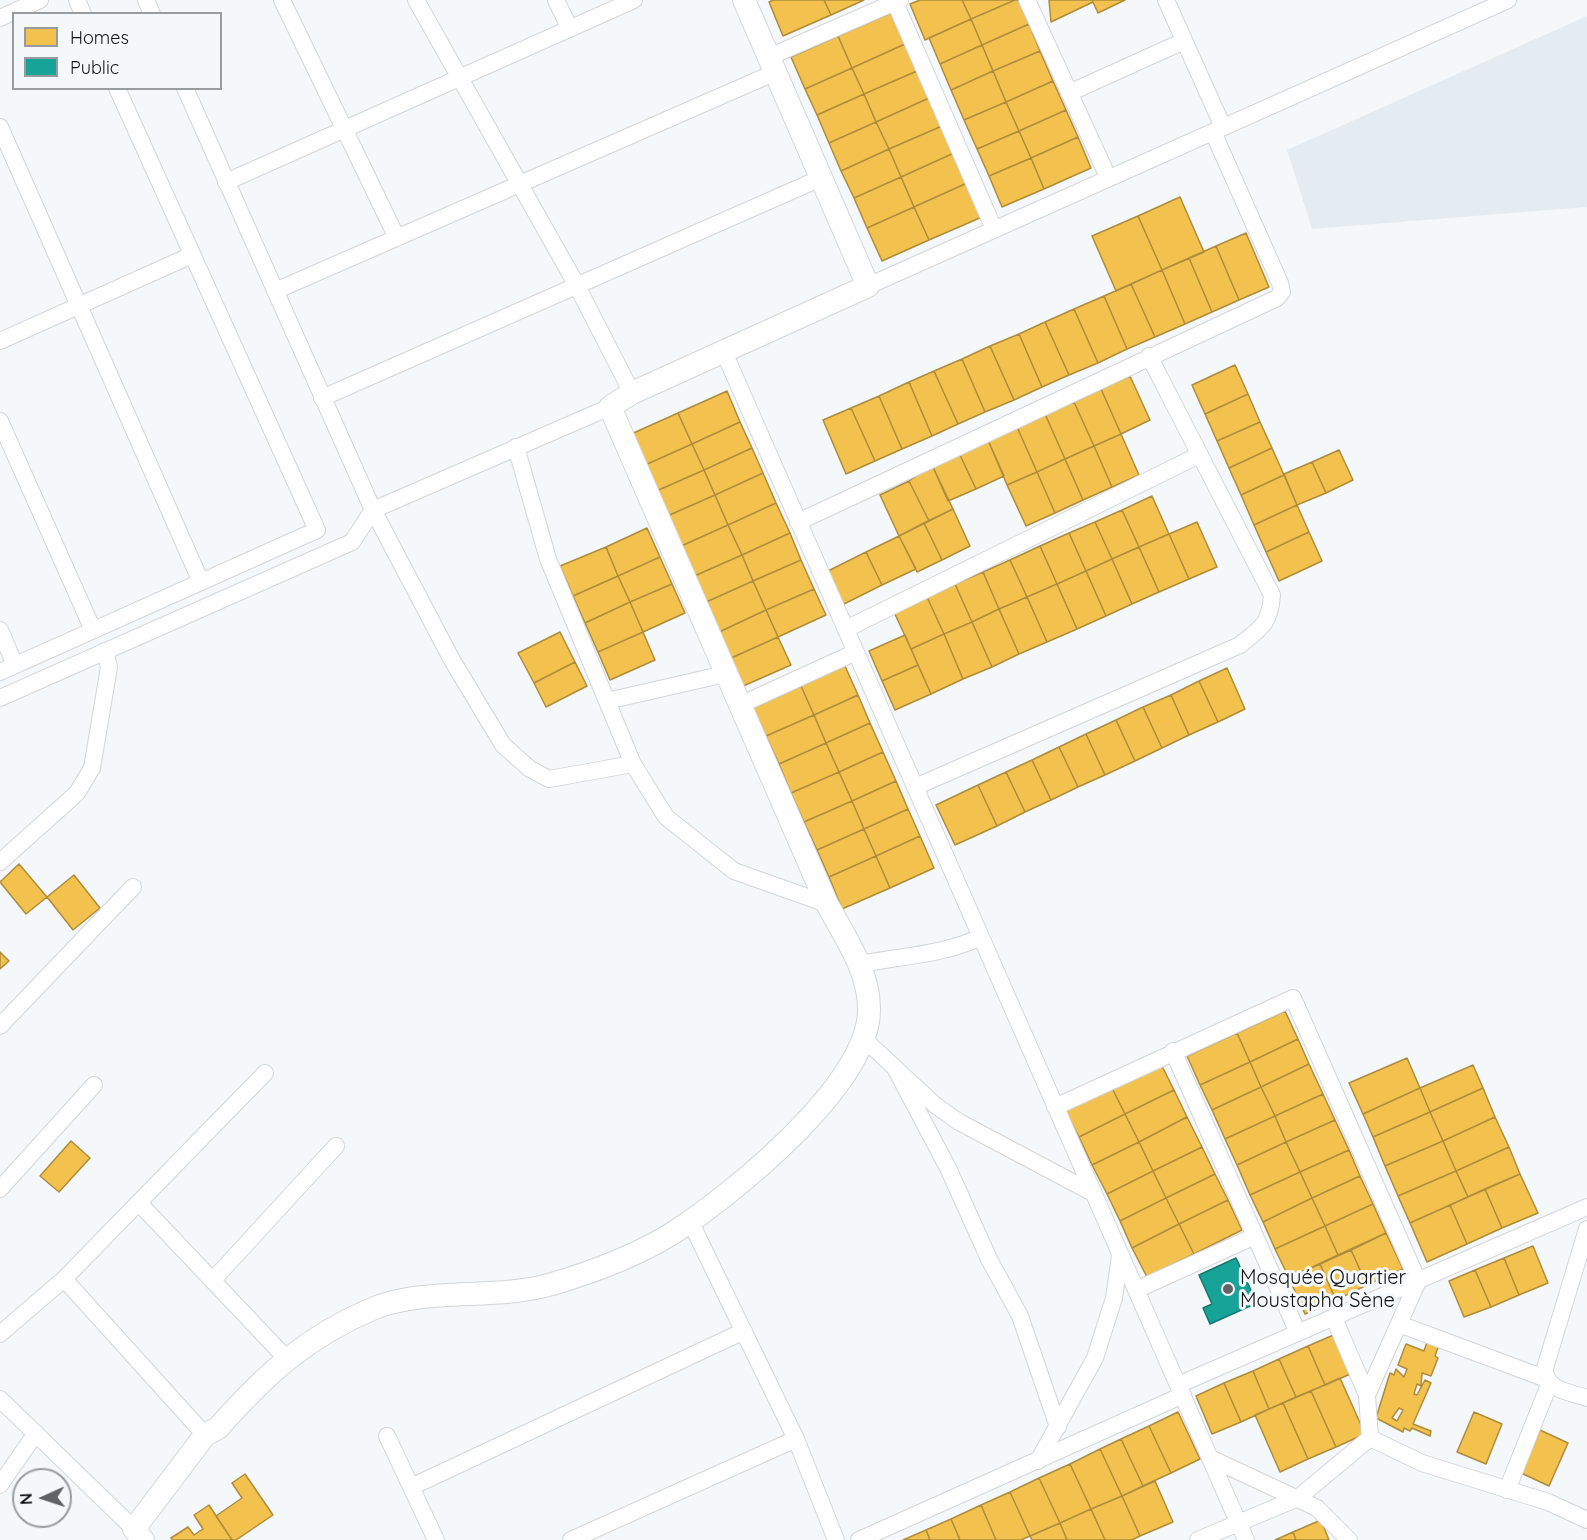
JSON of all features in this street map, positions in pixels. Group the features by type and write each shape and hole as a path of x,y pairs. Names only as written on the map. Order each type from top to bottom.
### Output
{"street":[{"path":"13,12 40,0"},
{"path":"282,0 397,238"},
{"path":"416,0 576,284 632,393"},
{"path":"556,0 569,27"},
{"path":"226,182 345,131 458,76 634,0"},
{"path":"744,0 868,286"},
{"path":"1028,0 1108,177"},
{"path":"798,522 1277,298 1282,292 1166,0"},
{"path":"0,698 352,542 374,510 610,407 632,393 1108,177 1508,0"},
{"path":"274,291 519,184 772,65 896,1 994,229"},
{"path":"1069,93 1184,41"},
{"path":"0,630 8,669 317,530 118,90"},
{"path":"186,90 374,510 452,660 503,745 530,769 549,778 633,764"},
{"path":"0,127 201,582"},
{"path":"322,398 576,284 821,178"},
{"path":"0,341 192,255"},
{"path":"724,352 1246,1540"},
{"path":"915,787 1240,645 1264,626 1271,614 1272,595 1149,356"},
{"path":"0,1399 139,1534 206,1435 218,1428 286,1358 339,1324 375,1308 405,1299 549,1285 597,1269 637,1251 690,1221 749,1176 807,1120 850,1068 865,1040 869,1012 868,992 860,964 827,904 610,407"},
{"path":"0,421 93,630"},
{"path":"516,447 548,559 633,764 666,817 734,871 827,904"},
{"path":"846,629 1199,455"},
{"path":"0,862 77,793 92,768 109,667 105,651"},
{"path":"740,705 856,652"},
{"path":"607,701 725,674"},
{"path":"0,1026 133,887"},
{"path":"860,964 952,948 981,937"},
{"path":"1055,1107 1293,998 1418,1281 1367,1395"},
{"path":"865,1040 935,1105 959,1122 1093,1193"},
{"path":"1173,1051 1298,1333"},
{"path":"895,1068 948,1168 999,1278 1020,1316 1058,1427"},
{"path":"0,1334 64,1279 266,1073"},
{"path":"0,1189 94,1085"},
{"path":"213,1280 336,1146"},
{"path":"140,1203 286,1358"},
{"path":"859,1540 1038,1461 1298,1333 1587,1208"},
{"path":"690,1221 796,1439 836,1540"},
{"path":"1507,1490 1547,1381 1545,1368 1587,1229"},
{"path":"1136,1290 1255,1236"},
{"path":"1038,1461 1095,1358 1107,1327 1114,1298 1120,1254"},
{"path":"64,1279 206,1435"},
{"path":"1334,1318 1367,1395 1370,1438"},
{"path":"1399,1324 1587,1398"},
{"path":"411,1487 744,1331"},
{"path":"0,1485 36,1432"},
{"path":"387,1436 436,1540"},
{"path":"1370,1438 1422,1463 1548,1502 1587,1520"},
{"path":"1198,1540 1298,1498 1370,1438"},
{"path":"571,1540 796,1439"},
{"path":"1210,1458 1317,1508 1349,1540"}],"shaded area":[{"path":"1587,16 1587,207 1312,229 1287,150"}],"building: Homes":[{"path":"773,0 824,0 831,15 783,36 769,2"},
{"path":"824,0 864,0 831,15"},
{"path":"920,0 962,0 971,19 925,40 910,4"},
{"path":"962,0 1015,0 971,19"},
{"path":"1018,0 1029,24 982,45 971,19"},
{"path":"1049,0 1092,0 1093,2 1051,22"},
{"path":"1092,0 1125,0 1098,13"},
{"path":"891,13 905,44 852,68 838,36"},
{"path":"971,19 982,45 940,64 929,38"},
{"path":"1029,24 1040,51 993,71 982,45"},
{"path":"838,36 852,68 805,89 791,57"},
{"path":"905,44 917,71 864,94 852,68"},
{"path":"982,45 993,71 951,90 940,64"},
{"path":"1040,51 1053,81 1006,102 993,71"},
{"path":"852,68 864,94 817,115 805,89"},
{"path":"917,71 929,98 876,122 864,94"},
{"path":"993,71 1006,102 964,120 951,90"},
{"path":"1053,81 1066,110 1019,131 1006,102"},
{"path":"864,94 876,122 829,143 817,115"},
{"path":"929,98 942,126 889,149 876,122"},
{"path":"1006,102 1019,131 977,149 964,120"},
{"path":"1066,110 1078,137 1031,158 1019,131"},
{"path":"876,122 889,149 841,171 829,143"},
{"path":"942,126 954,153 901,177 889,149"},
{"path":"1019,131 1031,158 989,176 977,149"},
{"path":"1078,137 1091,168 1044,189 1031,158"},
{"path":"889,149 901,177 854,198 841,171"},
{"path":"954,153 967,183 914,207 901,177"},
{"path":"1031,158 1044,189 1002,207 989,176"},
{"path":"901,177 914,207 867,228 854,198"},
{"path":"967,183 982,217 929,240 914,207"},
{"path":"1180,197 1204,252 1162,270 1138,216"},
{"path":"914,207 929,240 882,261 867,228"},
{"path":"1138,216 1162,270 1116,291 1092,236"},
{"path":"1246,233 1269,287 1239,300 1216,246"},
{"path":"1216,246 1239,300 1212,312 1189,258"},
{"path":"1189,258 1212,312 1185,324 1162,270"},
{"path":"1162,270 1185,324 1155,337 1131,284"},
{"path":"1131,284 1155,337 1127,349 1104,296"},
{"path":"1104,296 1127,349 1098,363 1074,309"},
{"path":"1074,309 1098,363 1069,375 1045,322"},
{"path":"1045,322 1069,375 1042,387 1019,334"},
{"path":"1019,334 1042,387 1014,400 990,346"},
{"path":"990,346 1014,400 985,412 962,359"},
{"path":"962,359 985,412 958,424 934,371"},
{"path":"1235,365 1248,394 1205,414 1192,385"},
{"path":"934,371 958,424 932,436 909,382"},
{"path":"1130,376 1150,420 1121,434 1101,389"},
{"path":"909,382 932,436 902,449 879,396"},
{"path":"1101,389 1121,434 1094,446 1074,402"},
{"path":"727,391 740,422 692,444 678,413"},
{"path":"1248,394 1260,422 1217,441 1205,414"},
{"path":"879,396 902,449 875,461 851,408"},
{"path":"1074,402 1094,446 1065,459 1045,414"},
{"path":"851,408 875,461 846,474 823,420"},
{"path":"678,413 692,444 643,466 629,435"},
{"path":"1045,414 1065,459 1037,472 1017,427"},
{"path":"740,422 752,448 704,470 692,444"},
{"path":"1260,422 1272,448 1229,468 1217,441"},
{"path":"1017,427 1037,472 1007,485 988,440"},
{"path":"1121,434 1139,475 1112,487 1094,446"},
{"path":"988,440 1004,476 976,489 959,453"},
{"path":"692,444 704,470 654,492 643,466"},
{"path":"1094,446 1112,487 1083,500 1065,459"},
{"path":"752,448 763,473 715,495 704,470"},
{"path":"1272,448 1284,475 1241,495 1229,468"},
{"path":"1339,450 1353,480 1326,493 1312,462"},
{"path":"959,453 976,489 948,501 932,465"},
{"path":"1065,459 1083,500 1055,513 1037,472"},
{"path":"1312,462 1326,493 1297,505 1284,474"},
{"path":"932,465 953,509 929,521 909,481"},
{"path":"704,470 715,495 665,517 654,492"},
{"path":"1037,472 1055,513 1026,526 1007,485"},
{"path":"763,473 776,503 728,525 715,495"},
{"path":"1284,475 1297,505 1254,525 1241,495"},
{"path":"909,481 929,521 899,536 880,495"},
{"path":"715,495 728,525 679,547 665,517"},
{"path":"1152,496 1169,534 1139,547 1122,510"},
{"path":"776,503 790,533 742,555 728,525"},
{"path":"1297,505 1309,532 1266,552 1254,525"},
{"path":"953,509 970,546 942,560 924,523"},
{"path":"1122,510 1139,547 1112,559 1095,522"},
{"path":"1095,522 1112,559 1086,571 1069,533"},
{"path":"1197,522 1217,567 1189,579 1169,534"},
{"path":"924,523 942,560 917,572 899,536"},
{"path":"728,525 742,555 692,577 679,547"},
{"path":"647,528 660,557 618,576 606,547"},
{"path":"1309,532 1322,561 1279,581 1266,552"},
{"path":"790,533 801,560 753,581 742,555"},
{"path":"1069,533 1086,571 1057,584 1040,546"},
{"path":"1169,534 1189,579 1159,592 1139,547"},
{"path":"899,536 916,569 882,585 866,552"},
{"path":"1040,546 1057,584 1027,597 1010,560"},
{"path":"606,547 618,576 573,596 560,566"},
{"path":"1139,547 1159,592 1132,604 1112,559"},
{"path":"866,552 882,585 842,605 826,572"},
{"path":"742,555 753,581 704,603 692,577"},
{"path":"660,557 672,584 630,602 618,576"},
{"path":"1112,559 1132,604 1106,616 1086,571"},
{"path":"801,560 814,589 766,610 753,581"},
{"path":"1010,560 1027,597 999,609 983,572"},
{"path":"1086,571 1106,616 1077,629 1057,584"},
{"path":"983,572 999,609 972,622 955,584"},
{"path":"618,576 630,602 585,623 573,596"},
{"path":"753,581 766,610 717,633 704,603"},
{"path":"672,584 685,613 643,632 630,602"},
{"path":"955,584 972,622 944,634 927,597"},
{"path":"1057,584 1077,629 1047,642 1027,597"},
{"path":"814,589 826,615 778,637 766,610"},
{"path":"927,597 944,634 911,649 894,612"},
{"path":"1027,597 1047,642 1019,654 999,609"},
{"path":"630,602 643,632 598,652 585,623"},
{"path":"999,609 1019,654 992,667 972,622"},
{"path":"766,610 778,637 729,659 717,633"},
{"path":"972,622 992,667 963,679 944,634"},
{"path":"560,632 575,662 534,683 518,653"},
{"path":"643,632 655,660 610,680 598,652"},
{"path":"944,634 963,679 931,694 911,649"},
{"path":"905,635 918,665 882,681 869,651"},
{"path":"778,637 791,665 741,687 729,659"},
{"path":"575,662 587,686 546,707 534,683"},
{"path":"918,665 931,694 895,710 882,681"},
{"path":"845,666 858,695 814,715 801,686"},
{"path":"1227,668 1245,709 1218,722 1199,681"},
{"path":"1199,681 1218,722 1189,735 1171,695"},
{"path":"801,686 814,715 766,736 753,708"},
{"path":"858,695 870,723 826,743 814,715"},
{"path":"1171,695 1189,735 1162,748 1143,707"},
{"path":"1143,707 1162,748 1135,761 1116,720"},
{"path":"814,715 826,743 779,764 766,736"},
{"path":"1116,720 1135,761 1105,775 1086,734"},
{"path":"870,723 883,752 839,772 826,743"},
{"path":"1086,734 1105,775 1078,787 1059,747"},
{"path":"826,743 839,772 791,793 779,764"},
{"path":"1059,747 1078,787 1051,800 1032,760"},
{"path":"883,752 896,781 852,801 839,772"},
{"path":"1032,760 1051,800 1025,812 1006,772"},
{"path":"839,772 852,801 804,822 791,793"},
{"path":"1006,772 1025,812 997,826 978,785"},
{"path":"896,781 908,809 864,829 852,801"},
{"path":"978,785 997,826 955,845 936,805"},
{"path":"852,801 864,829 817,850 804,822"},
{"path":"908,809 920,836 876,856 864,829"},
{"path":"864,829 876,856 829,877 817,850"},
{"path":"920,836 934,868 890,888 876,856"},
{"path":"876,856 890,888 842,909 829,877"},
{"path":"19,864 47,897 26,914 0,882"},
{"path":"74,875 100,908 73,930 47,897"},
{"path":"0,952 9,961 0,969"},
{"path":"1285,1011 1298,1039 1250,1062 1237,1033"},
{"path":"1237,1033 1250,1062 1200,1085 1187,1056"},
{"path":"1298,1039 1309,1064 1261,1087 1250,1062"},
{"path":"1407,1058 1420,1088 1363,1114 1349,1083"},
{"path":"1160,1062 1174,1090 1125,1114 1111,1086"},
{"path":"1250,1062 1261,1087 1212,1110 1200,1085"},
{"path":"1309,1064 1323,1094 1275,1116 1261,1087"},
{"path":"1473,1065 1483,1088 1430,1112 1420,1088"},
{"path":"1111,1086 1125,1114 1079,1137 1064,1108"},
{"path":"1261,1087 1275,1116 1225,1139 1212,1110"},
{"path":"1420,1088 1430,1112 1373,1137 1363,1114"},
{"path":"1483,1088 1495,1117 1443,1141 1430,1112"},
{"path":"1174,1090 1187,1117 1139,1142 1125,1114"},
{"path":"1323,1094 1335,1120 1286,1142 1275,1116"},
{"path":"1430,1112 1443,1141 1385,1166 1373,1137"},
{"path":"1125,1114 1139,1142 1092,1165 1079,1137"},
{"path":"1275,1116 1286,1142 1237,1165 1225,1139"},
{"path":"1187,1117 1202,1147 1153,1171 1139,1142"},
{"path":"1495,1117 1509,1147 1456,1171 1443,1141"},
{"path":"1335,1120 1349,1150 1300,1172 1286,1142"},
{"path":"71,1141 90,1158 59,1192 40,1176"},
{"path":"1443,1141 1456,1171 1398,1196 1385,1166"},
{"path":"1139,1142 1153,1171 1107,1194 1092,1165"},
{"path":"1286,1142 1300,1172 1250,1195 1237,1165"},
{"path":"1202,1147 1215,1174 1166,1198 1153,1171"},
{"path":"1509,1147 1520,1174 1468,1197 1456,1171"},
{"path":"1349,1150 1360,1176 1312,1198 1300,1172"},
{"path":"1153,1171 1166,1198 1120,1221 1107,1194"},
{"path":"1456,1171 1468,1197 1410,1223 1398,1196"},
{"path":"1300,1172 1312,1198 1263,1222 1250,1195"},
{"path":"1215,1174 1228,1200 1179,1224 1166,1198"},
{"path":"1520,1174 1538,1213 1502,1228 1485,1189"},
{"path":"1360,1176 1373,1204 1325,1226 1312,1198"},
{"path":"1485,1189 1502,1228 1467,1244 1450,1205"},
{"path":"1166,1198 1179,1224 1132,1248 1120,1221"},
{"path":"1312,1198 1325,1226 1275,1249 1263,1222"},
{"path":"1228,1200 1242,1230 1194,1254 1179,1224"},
{"path":"1373,1204 1386,1233 1338,1255 1325,1226"},
{"path":"1450,1205 1467,1244 1427,1262 1410,1223"},
{"path":"1179,1224 1194,1254 1147,1277 1132,1248"},
{"path":"1325,1226 1338,1255 1289,1278 1275,1249"},
{"path":"1386,1233 1403,1269 1367,1285 1351,1250"},
{"path":"1533,1246 1548,1283 1519,1295 1504,1258"},
{"path":"1351,1250 1367,1285 1336,1300 1320,1264"},
{"path":"1504,1258 1519,1295 1491,1307 1475,1270"},
{"path":"1320,1264 1336,1300 1305,1314 1289,1278"},
{"path":"1475,1270 1491,1307 1464,1317 1449,1281"},
{"path":"1338,1333 1355,1372 1325,1385 1308,1346"},
{"path":"1427,1342 1440,1342 1435,1356 1438,1358 1431,1376 1422,1373 1421,1386 1417,1384 1414,1394 1417,1395 1425,1380 1431,1383 1413,1424 1431,1431 1430,1436 1412,1428 1410,1431 1404,1428 1403,1432 1376,1418 1390,1373 1394,1375 1396,1369 1404,1377 1407,1369 1398,1365 1406,1344 1424,1351","holes":["1399,1408 1403,1410 1397,1421 1392,1418"]},
{"path":"1308,1346 1325,1385 1296,1397 1279,1359"},
{"path":"1279,1359 1296,1397 1269,1409 1253,1371"},
{"path":"1253,1371 1269,1409 1241,1422 1224,1383"},
{"path":"1340,1378 1365,1434 1336,1447 1311,1391"},
{"path":"1224,1383 1241,1422 1212,1434 1196,1396"},
{"path":"1311,1391 1336,1447 1308,1459 1283,1403"},
{"path":"1283,1403 1308,1459 1280,1472 1255,1415"},
{"path":"1178,1412 1200,1459 1171,1473 1149,1426"},
{"path":"1474,1412 1502,1424 1486,1464 1457,1452"},
{"path":"1149,1426 1171,1473 1143,1486 1121,1439"},
{"path":"1540,1430 1568,1443 1549,1486 1521,1473"},
{"path":"1121,1439 1143,1486 1122,1496 1100,1449"},
{"path":"1100,1449 1122,1496 1091,1509 1070,1464"},
{"path":"1070,1464 1091,1509 1060,1523 1039,1478"},
{"path":"245,1474 273,1515 236,1540 232,1540 216,1516 242,1498 232,1483"},
{"path":"1039,1478 1060,1523 1030,1536 1010,1492"},
{"path":"1155,1481 1173,1522 1140,1536 1122,1496"},
{"path":"1010,1492 1030,1536 1021,1540 996,1540 981,1505"},
{"path":"1122,1496 1140,1536 1132,1540 1105,1540 1091,1509"},
{"path":"209,1505 232,1540 172,1540 171,1538 188,1527 194,1535 203,1529 194,1515"},
{"path":"981,1505 996,1540 960,1540 951,1519"},
{"path":"1091,1509 1105,1540 1067,1540 1060,1523"},
{"path":"951,1519 960,1540 930,1540 926,1530"},
{"path":"1321,1520 1329,1540 1296,1540 1293,1532"},
{"path":"1060,1523 1067,1540 1032,1540 1030,1536"},
{"path":"926,1530 930,1540 903,1540"},
{"path":"1293,1532 1296,1540 1275,1540"}],"building: Public":[{"name":"Mosquée Quartier Moustapha Sène","path":"1236,1258 1257,1303 1210,1324 1203,1308 1212,1304 1199,1275"}],"place":[{"name":"Mosquée Quartier Moustapha Sène","path":"1228,1289"}]}
